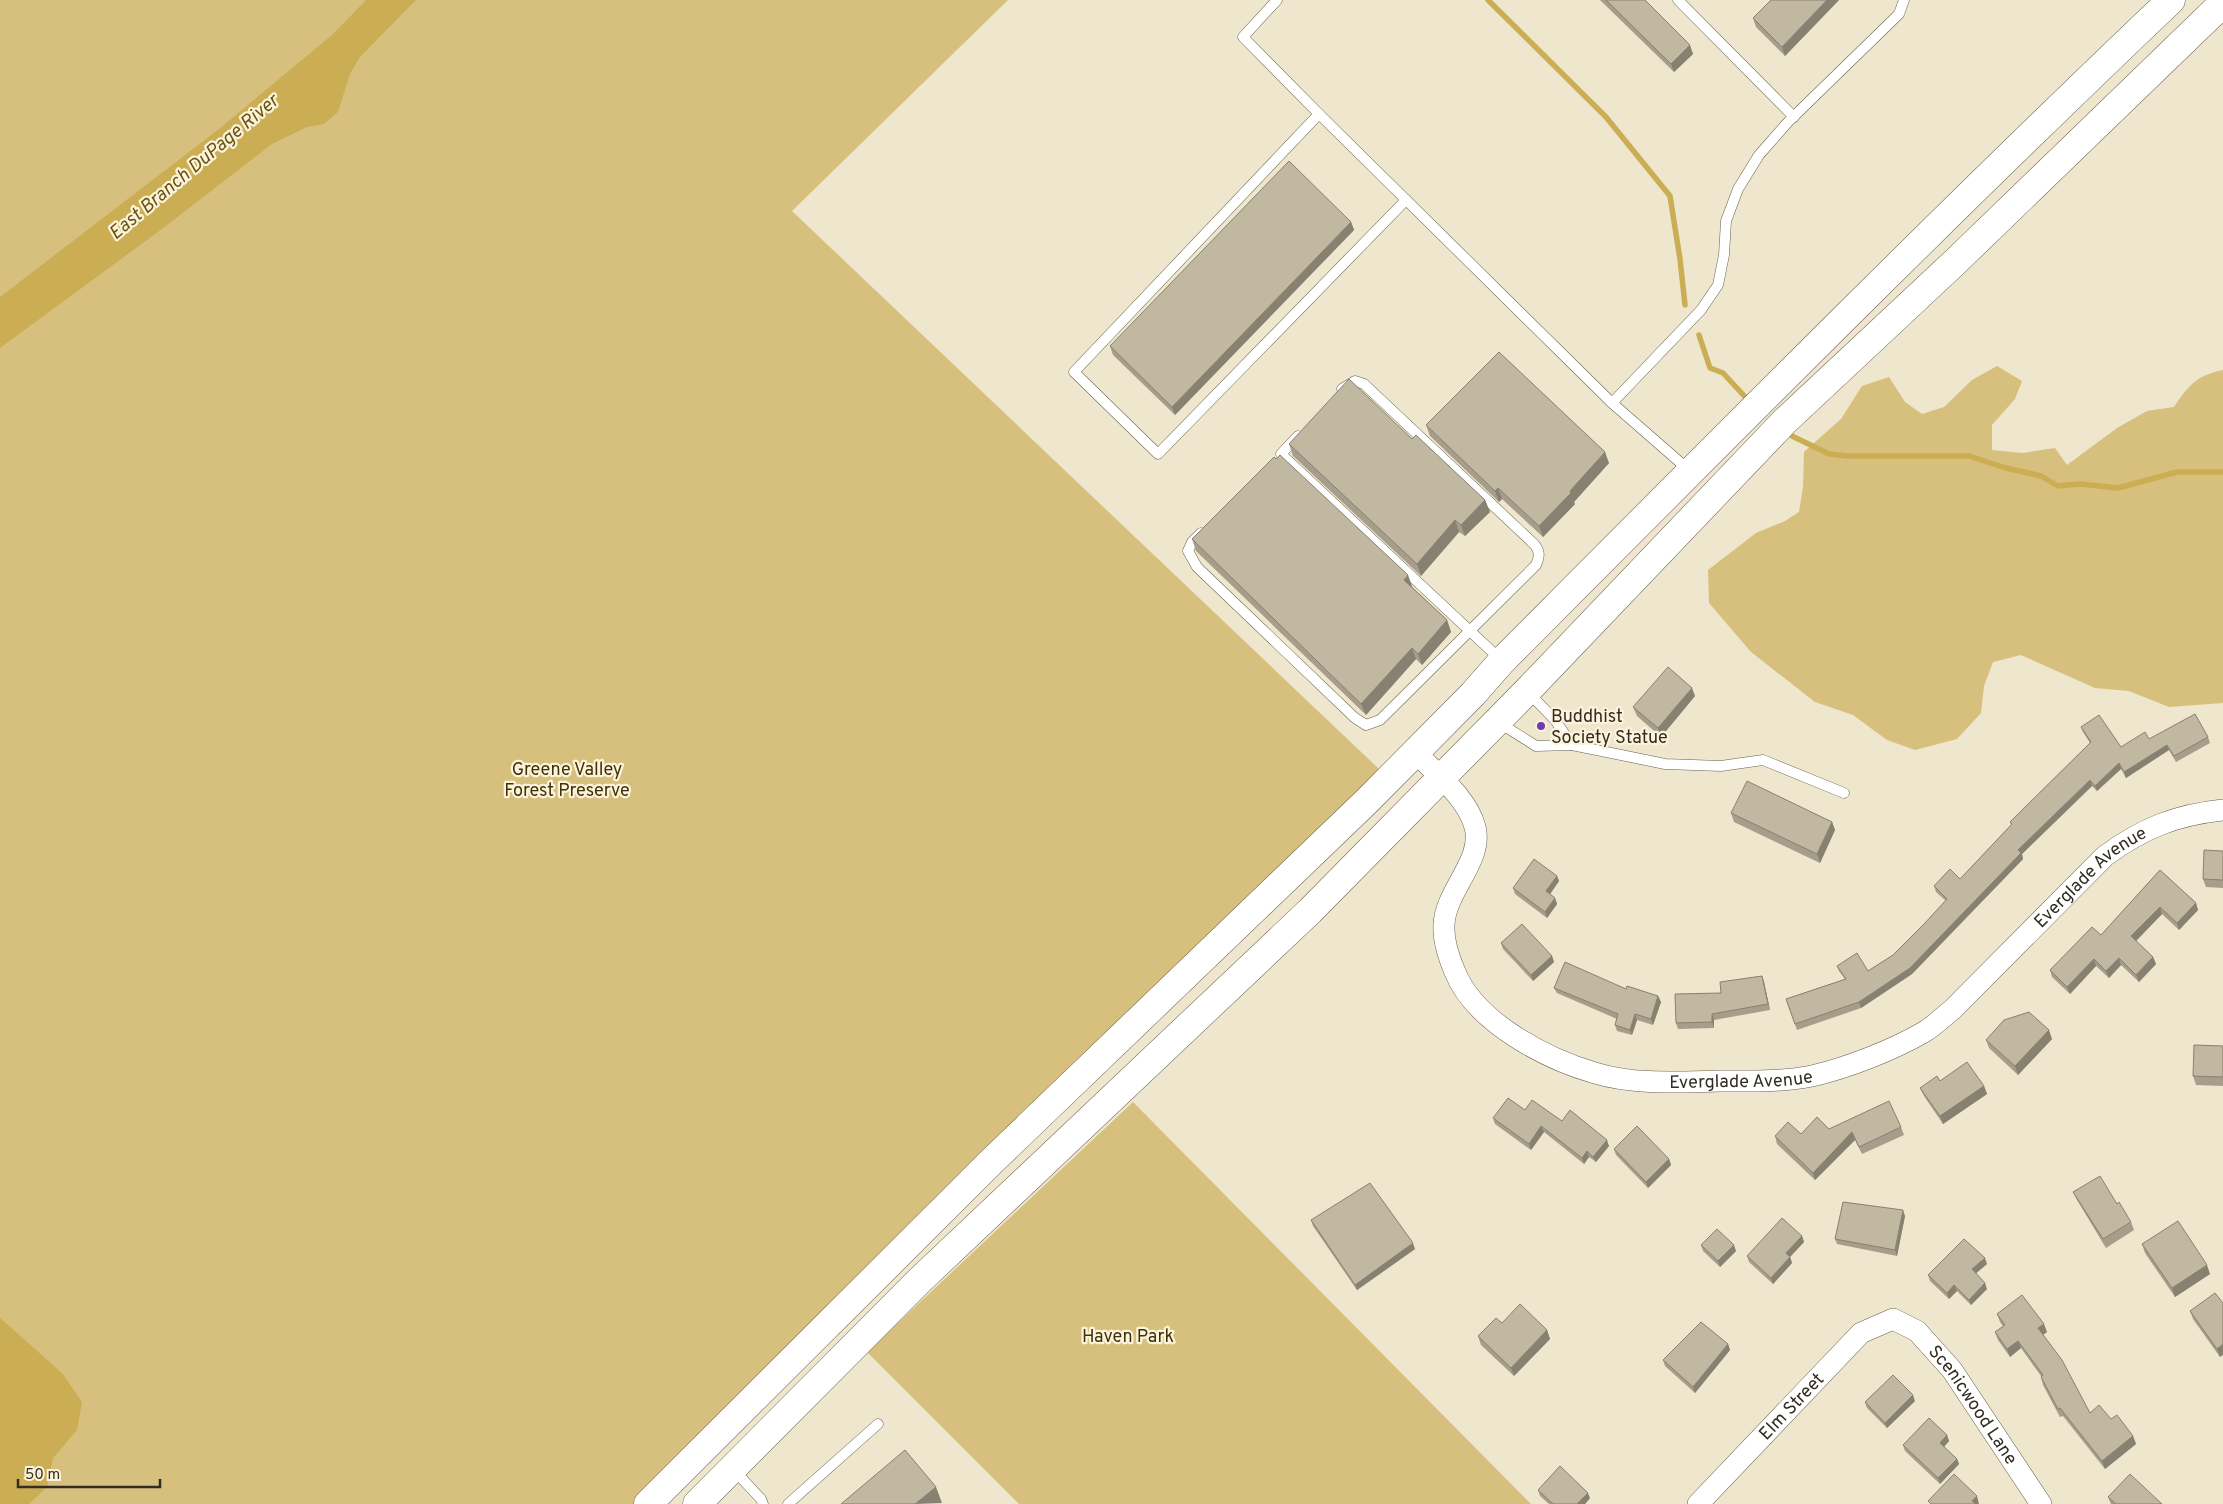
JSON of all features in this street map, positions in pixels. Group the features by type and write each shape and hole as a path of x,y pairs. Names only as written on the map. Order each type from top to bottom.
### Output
{"main road":[{"path":"648,1504 991,1162 1416,752 1473,694 1502,661 1691,472 2085,82 2171,0"},
{"path":"697,1504 920,1280 1310,911 1527,691 1785,421 1954,263 2223,3"}],"street":[{"name":"Everglade Avenue","path":"1416,752 1466,808 1476,828 1476,843 1472,857 1454,890 1447,908 1444,925 1447,948 1456,974 1463,987 1476,1003 1497,1023 1525,1042 1560,1060 1596,1074 1631,1080 1768,1081 1812,1076 1851,1063 1909,1039 1925,1031 1953,1009 2105,856 2130,838 2168,820 2223,810"},
{"name":"Elm Street","path":"1698,1504 1861,1333 1892,1319"},
{"name":"Scenicwood Lane","path":"1892,1319 1918,1331 1952,1370 2040,1504"}],"lane":[{"path":"1277,0 1243,37 1612,403 1691,472"},
{"path":"1678,0 1794,117"},
{"path":"1612,403 1702,310 1718,285 1724,255 1726,221 1738,189 1759,155 1794,117 1899,14 1904,0"},
{"path":"1319,114 1074,372 1158,454 1406,200"},
{"path":"1205,529 1192,542 1188,550 1197,566 1355,718 1366,725 1380,720 1536,565 1540,557 1539,550 1364,384 1355,381 1345,386 1333,399"},
{"path":"1308,426 1278,457 1502,661"},
{"path":"1527,691 1555,720 1572,745"},
{"path":"1497,721 1536,746 1572,745 1665,764 1721,766 1763,760 1844,793"},
{"path":"788,1504 878,1424"},
{"path":"732,1469 761,1499 762,1504"}],"green space":[{"name":"Greene Valley Forest Preserve","path":"0,0 1008,0 792,211 1379,769 642,1504 0,1504"},
{"path":"1997,366 2022,381 2015,399 1992,425 1992,450 2023,453 2055,448 2067,465 2117,428 2147,411 2174,407 2194,382 2206,375 2223,370 2223,703 2169,707 2129,691 2095,688 2021,655 1993,662 1984,686 1981,713 1957,739 1915,750 1887,740 1853,715 1815,702 1751,652 1709,603 1708,570 1756,533 1785,521 1799,512 1803,487 1804,452 1841,419 1862,386 1889,377 1905,402 1922,414 1944,407 1972,380"},
{"name":"Haven Park","path":"1133,1102 1531,1504 1019,1504 867,1352"}],"water":[{"name":"East Branch DuPage River","path":"366,0 416,0 360,57 350,74 338,112 324,124 307,127 272,144 162,229 0,348 0,297 219,129 333,34"},
{"path":"0,1318 62,1373 82,1402 77,1430 53,1458 47,1487 29,1504 0,1504"}],"building":[{"path":"1606,0 1645,0 1690,45 1671,64"},
{"path":"1771,0 1827,0 1782,47 1753,18"},
{"path":"1289,161 1351,222 1172,407 1110,346"},
{"path":"1499,352 1605,452 1570,491 1571,493 1539,526 1498,488 1495,491 1426,425"},
{"path":"1349,379 1412,439 1416,435 1485,500 1461,525 1455,520 1417,564 1289,444"},
{"path":"1280,455 1408,575 1404,580 1447,620 1418,654 1412,648 1361,704 1192,539 1274,457 1276,459"},
{"path":"1668,667 1692,688 1658,728 1633,707"},
{"path":"2195,714 2208,737 2174,756 2167,745 2124,772 2119,763 2095,786 2090,780 2018,850 2021,853 1910,968 1859,1002 1795,1024 1786,999 1846,979 1837,966 1857,953 1868,971 1893,955 1947,899 1934,886 1950,869 1960,879 2012,824 2010,822 2091,742 2081,727 2099,715 2121,747 2145,732 2149,739"},
{"path":"1747,781 1832,822 1817,854 1731,813"},
{"path":"2204,850 2223,851 2223,880 2203,879"},
{"path":"1534,859 1557,876 1546,891 1555,898 1545,912 1513,888"},
{"path":"2160,870 2196,903 2177,923 2160,907 2131,936 2153,957 2136,975 2119,958 2106,971 2094,959 2067,987 2050,970 2092,927 2101,935"},
{"path":"1522,924 1552,956 1531,975 1501,943"},
{"path":"1565,962 1626,989 1627,986 1658,996 1651,1019 1635,1014 1630,1030 1615,1025 1618,1014 1554,988"},
{"path":"1762,976 1768,1004 1712,1014 1712,1022 1676,1023 1675,994 1721,993 1720,982"},
{"path":"2029,1012 2049,1030 2015,1066 1986,1040 2004,1020"},
{"path":"2194,1045 2223,1046 2223,1077 2193,1076"},
{"path":"1967,1062 1984,1086 1940,1116 1920,1088 1937,1076 1940,1081"},
{"path":"1508,1098 1525,1110 1532,1100 1562,1121 1570,1110 1607,1140 1593,1157 1587,1151 1582,1158 1541,1126 1529,1144 1493,1118"},
{"path":"1889,1101 1901,1127 1859,1147 1852,1132 1813,1173 1775,1136 1788,1122 1801,1134 1817,1117 1829,1129"},
{"path":"1637,1126 1669,1159 1646,1182 1614,1149"},
{"path":"2100,1176 2117,1204 2119,1202 2131,1222 2103,1239 2073,1192"},
{"path":"1370,1183 1413,1243 1355,1285 1311,1220"},
{"path":"1843,1202 1903,1210 1895,1250 1835,1239"},
{"path":"1782,1218 1802,1236 1786,1253 1790,1257 1771,1278 1747,1256"},
{"path":"2178,1221 2207,1265 2172,1288 2142,1244"},
{"path":"1717,1229 1734,1245 1718,1261 1701,1245"},
{"path":"1964,1239 1985,1258 1972,1269 1985,1283 1969,1300 1954,1285 1947,1293 1928,1275"},
{"path":"2215,1293 2223,1303 2223,1344 2217,1349 2190,1311"},
{"path":"2022,1295 2044,1324 2038,1328 2062,1360 2090,1413 2099,1405 2111,1419 2117,1415 2133,1436 2102,1461 2060,1408 2058,1409 2041,1377 2043,1375 2018,1341 2007,1349 1995,1332 2005,1325 1997,1314"},
{"path":"1520,1304 1547,1330 1511,1368 1478,1336 1496,1318 1502,1323"},
{"path":"1701,1322 1728,1344 1693,1387 1663,1360"},
{"path":"1893,1375 1913,1395 1885,1423 1865,1402"},
{"path":"1929,1418 1947,1435 1940,1443 1957,1459 1938,1478 1903,1445"},
{"path":"905,1450 936,1487 915,1504 841,1504"},
{"path":"1560,1466 1588,1493 1577,1504 1553,1504 1538,1490"},
{"path":"1954,1474 1977,1496 1972,1501 1976,1504 1931,1504 1928,1501"},
{"path":"2130,1474 2162,1504 2116,1504 2108,1497"}],"waterway":[{"path":"1488,0 1606,117 1670,196 1685,305"},
{"path":"1699,335 1710,368 1723,373 1748,400"},
{"path":"1792,436 1829,454 1847,456 1969,456 2006,468 2041,476 2058,486 2080,484 2118,488 2177,472 2223,472"}],"place":[{"name":"Buddhist Society Statue","path":"1541,726"}]}
